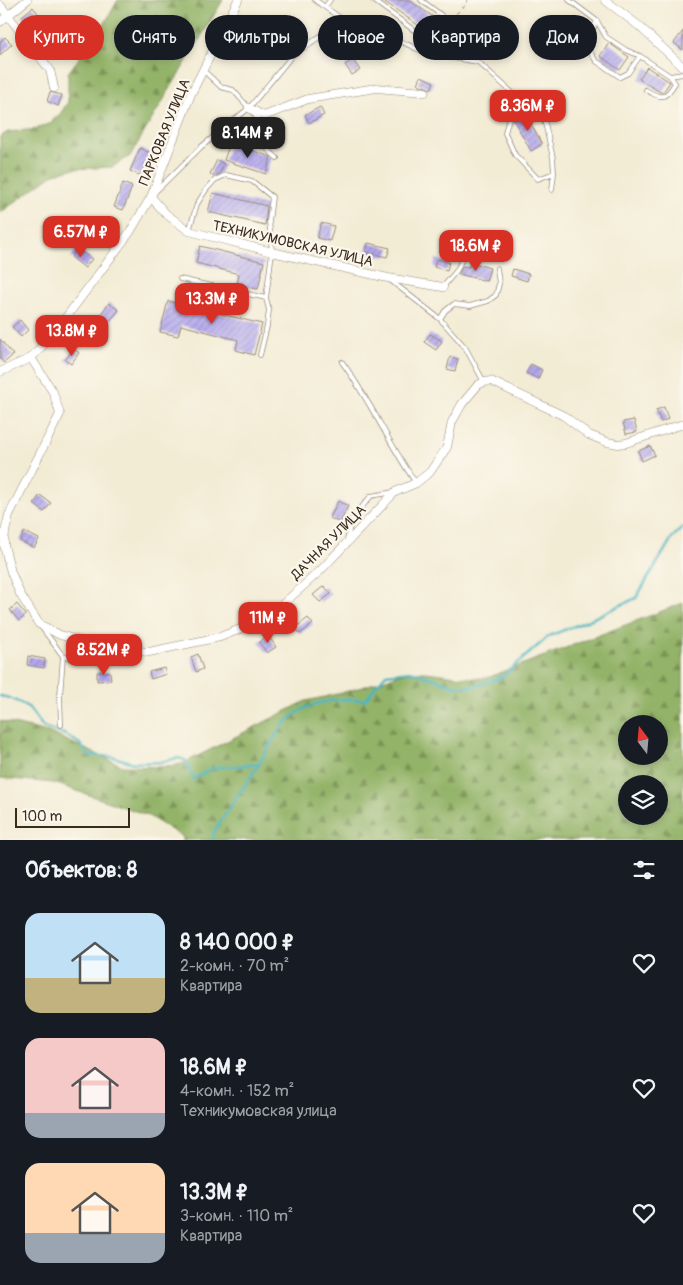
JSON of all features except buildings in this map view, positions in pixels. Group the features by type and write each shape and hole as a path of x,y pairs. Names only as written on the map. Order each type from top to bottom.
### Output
{"street":[{"path":"0,22 27,0"},
{"name":"ПАРКОВАЯ УЛИЦА","path":"0,372 31,358 52,336 130,232 151,197 191,94 238,0"},
{"path":"605,0 639,26 683,67"},
{"path":"0,5 50,70 54,88"},
{"path":"249,108 264,116 308,99 376,88 425,92"},
{"name":"ТЕХНИКУМОВСКАЯ УЛИЦА","path":"151,197 166,214 189,231 388,278 443,287"},
{"path":"31,358 52,392 60,414 9,515 4,532 4,545 11,572 20,594 39,624"},
{"path":"484,382 491,381 564,416 589,435 607,442 626,443 683,424"},
{"name":"ДАЧНАЯ УЛИЦА","path":"39,624 60,635 105,648 149,652 220,637 253,624 275,611 320,571 395,492 416,483 430,472 447,447 452,422 462,404 478,385 484,382"}],"lane":[{"path":"316,0 336,15"},
{"path":"325,7 330,0"},
{"path":"373,0 413,29"},
{"path":"421,0 441,15"},
{"path":"568,0 589,15"},
{"path":"597,21 606,37 626,50 640,56 670,76 675,83 664,96 658,97 646,90"},
{"path":"151,197 201,146 249,108 291,57 318,38"},
{"path":"403,42 428,54 478,62 515,95 535,101 542,110 553,158 552,190"},
{"path":"595,60 620,77 628,73 640,56"},
{"path":"204,71 221,87 232,90 249,108 260,122 262,144 277,158"},
{"path":"670,76 683,74"},
{"path":"515,95 505,133 515,155 538,179 554,173"},
{"path":"189,231 197,204 206,190 215,180 226,175 252,181 272,197 269,221 272,252 266,298 269,310 260,355"},
{"path":"443,287 457,270 462,259"},
{"path":"440,320 445,311 454,304 470,306 488,301 496,295 499,284 497,268"},
{"path":"388,278 440,320 466,347 484,382"},
{"path":"180,280 266,298"},
{"path":"342,362 356,380 403,465 416,483"},
{"path":"346,543 351,520 371,496 395,492"},
{"path":"39,624 62,656 61,725"},
{"path":"62,656 70,658 149,652"}],"path":[{"path":"454,15 466,5 467,0"}],"green space":[{"path":"118,0 223,0 214,15 205,15 205,30 195,47 195,15 114,15 114,60 187,60 130,156 112,167 71,169 52,175 0,213 0,137 8,132 36,129 49,124 60,114 68,102 68,73 78,60 104,60 105,23"},
{"path":"683,603 683,840 183,840 183,837 147,815 54,783 0,778 0,721 48,732 123,766 160,767 182,764 306,701 354,690 399,674 421,672 487,678"}],"waterway":[{"path":"0,696 10,698 28,707 43,727 66,735 80,744 88,755 113,757 134,763 160,762 178,758 185,760 194,779 212,768 259,764 276,734 287,721 300,711 323,702 349,699 365,700 386,674 410,671 456,686 473,687 502,677 549,636 636,598 672,538 683,527"},
{"path":"212,840 215,830 259,764"}]}
